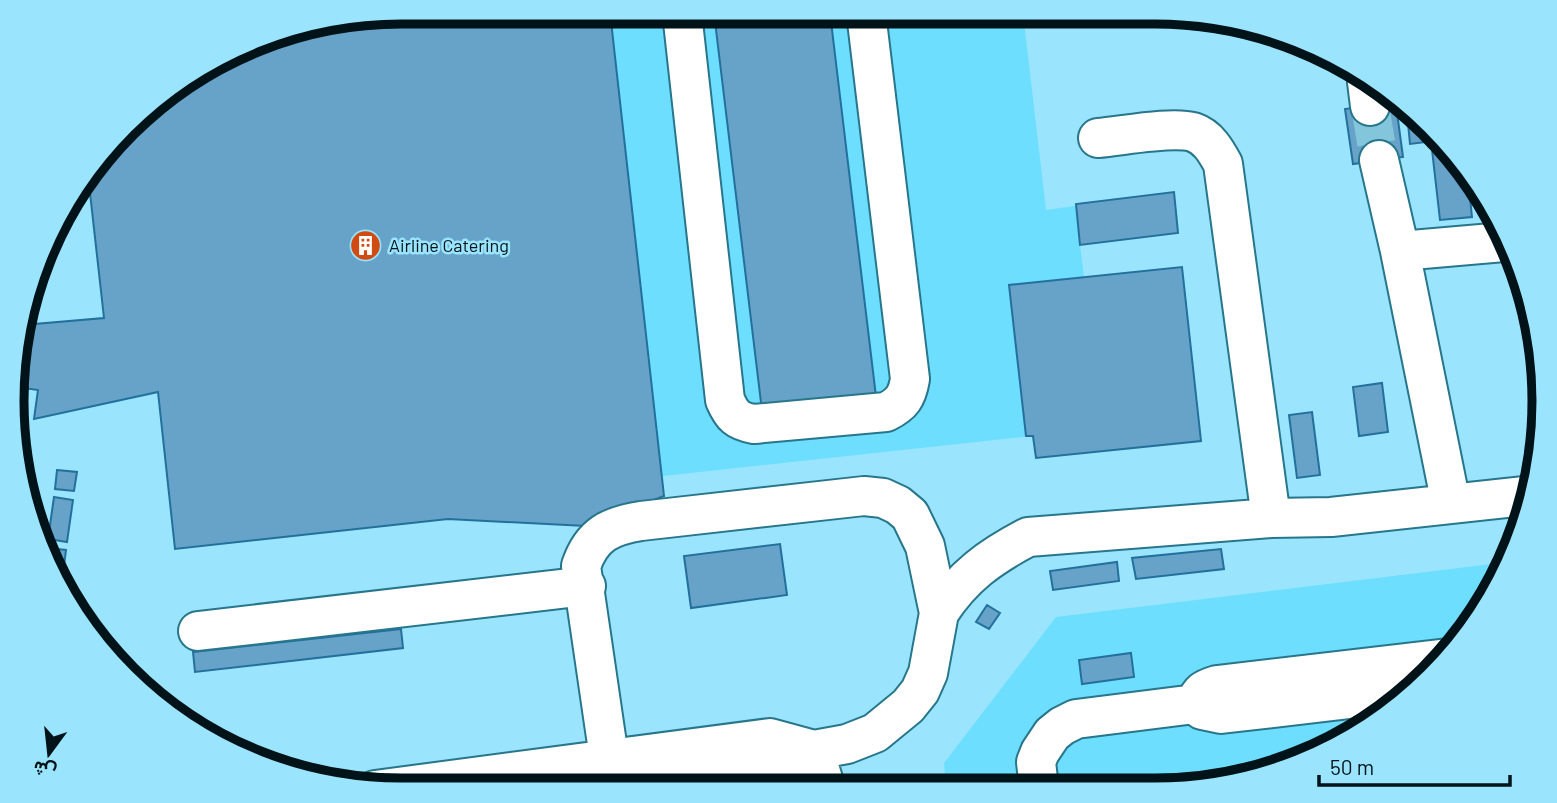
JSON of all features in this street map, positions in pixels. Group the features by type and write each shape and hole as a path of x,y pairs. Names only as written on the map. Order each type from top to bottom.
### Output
{"lane":[{"path":"683,24 725,400 731,414 739,421 754,424 886,412 899,406 908,394 910,379 867,24"},
{"path":"1098,138 1180,130 1195,132 1207,140 1223,164 1271,518"},
{"path":"1378,160 1400,251 1451,504"},
{"path":"1400,251 1497,243"},
{"path":"864,496 883,498 910,515 925,546 939,613 928,673 920,691 908,706 875,733 848,744 814,750 775,767 600,778 586,586 581,566 587,550 600,535 617,525 864,496"},
{"path":"939,613 952,594 994,554 1028,537 1271,518 1331,517 1521,496"},
{"path":"198,631 586,586"},
{"path":"1195,704 1205,688 1217,685 1429,660"},
{"path":"1038,778 1036,762 1040,752 1052,734 1076,719 1195,704 1202,710 1221,714 1394,694"},
{"path":"814,750 822,778"}],"shaded area":[{"path":"1024,24 1046,210 1174,192 1178,233 1080,245 1084,277 1033,436 663,476 664,496 586,526 448,519 175,549 158,393 34,419 37,391 25,389 25,377 33,324 104,317 90,190 118,153 153,118 208,78 357,27 377,25"},
{"path":"1496,563 1455,631 1422,668 1365,715 1300,750 1253,766 1180,778 945,778 944,763 1056,617"}],"building":[{"name":"Airline Catering","path":"402,24 611,24 664,496 586,526 448,519 175,549 158,392 34,419 38,390 25,388 33,324 104,318 90,190 118,153 153,118 213,75 280,45 304,37 352,28"},
{"path":"715,24 831,24 877,405 816,399 763,419"},
{"path":"1386,103 1397,112 1403,157 1353,164 1345,109"},
{"path":"1408,122 1428,142 1410,144"},
{"path":"1431,145 1469,193 1472,217 1440,220"},
{"path":"1174,192 1178,233 1080,245 1076,204"},
{"path":"1182,267 1201,441 1036,458 1033,436 1026,436 1009,285"},
{"path":"1382,383 1388,432 1359,436 1353,387"},
{"path":"1312,412 1320,475 1297,478 1289,415"},
{"path":"57,470 77,472 74,491 55,489"},
{"path":"54,497 73,500 67,542 51,539 49,534"},
{"path":"780,544 787,595 691,608 684,556"},
{"path":"54,549 66,550 64,569"},
{"path":"1221,549 1224,569 1136,579 1132,558"},
{"path":"1117,562 1119,581 1053,590 1050,571"},
{"path":"987,605 1000,613 989,629 976,622"},
{"path":"401,629 403,648 195,672 193,652"},
{"path":"1131,653 1134,677 1082,684 1079,660"}],"tunnel":[{"path":"1370,106 1379,160"}],"place":[{"name":"Airline Catering","path":"366,246"}]}
